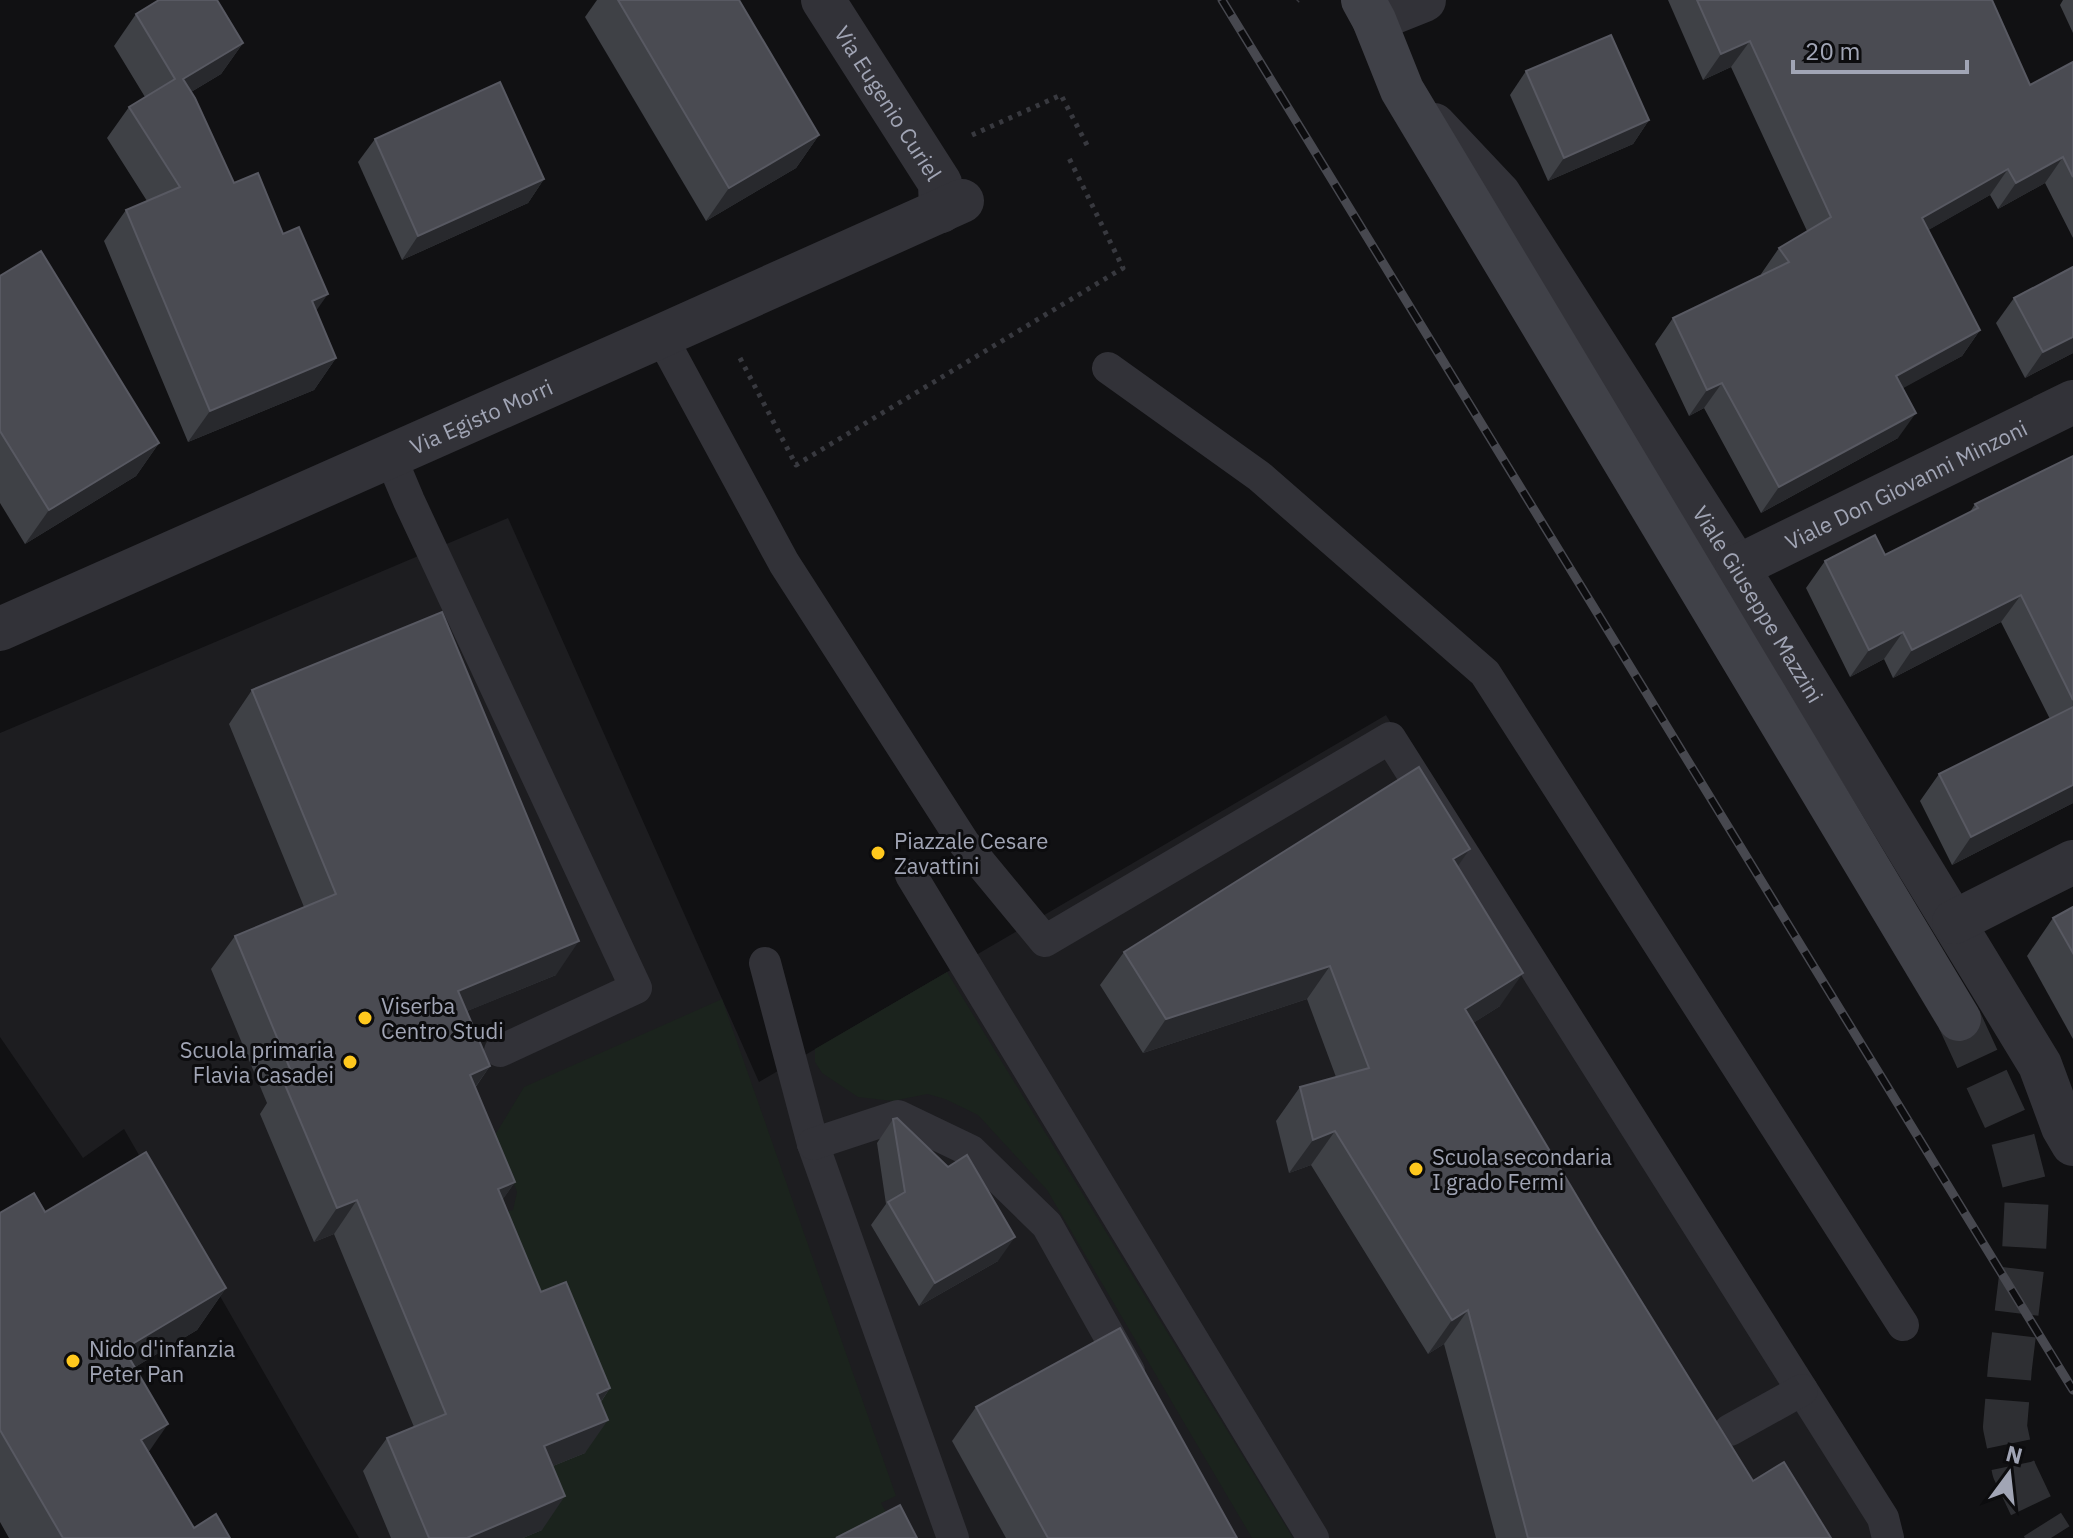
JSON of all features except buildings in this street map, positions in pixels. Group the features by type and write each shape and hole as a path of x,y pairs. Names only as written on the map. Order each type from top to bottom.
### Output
{"street":[{"name":"Via Eugenio Curiel","path":"823,0 952,206"},
{"path":"1368,10 1424,0"},
{"name":"Viale Giuseppe Mazzini","path":"1368,10 1402,90 1959,1019"},
{"name":"Viale Giuseppe Mazzini","path":"1402,90 1499,194 1737,567 2040,1065 2063,1127 2073,1144"},
{"name":"Via Egisto Morri","path":"0,629 952,206"},
{"name":"Viale Don Giovanni Minzoni","path":"1737,567 2073,402"},
{"path":"1954,922 2073,862"}],"lane":[{"path":"661,336 784,563 964,843 1045,941 1390,738 1883,1518 1888,1538"},
{"path":"1108,368 1259,476 1485,673 1903,1325"},
{"path":"390,456 636,988 500,1051"},
{"path":"911,875 1313,1538"},
{"path":"765,963 813,1144 953,1538"},
{"path":"813,1144 898,1116 971,1151 1047,1225 1146,1402"},
{"path":"1730,1430 1802,1390"}],"path":[{"path":"961,140 1061,95 1088,147"},
{"path":"737,354 796,465 1123,268 1068,156"}],"shaded area":[{"name":"Viserba Centro Studi","path":"508,518 759,1082 1386,715 1891,1538 359,1538 124,1129 83,1158 0,1037 0,733"},
{"path":"947,972 1293,1538 1252,1538 1047,1190 978,1115 927,1094 893,1101 858,1097 822,1073 815,1062 815,1049"},
{"path":"722,999 896,1496 881,1503 894,1527 877,1538 523,1538 491,1216 513,1210 517,1192 495,1135 524,1087"}],"tunnel":[{"path":"1959,1019 2011,1132 2027,1194 2024,1252 2005,1427 2014,1470 2051,1538"}],"railway":[{"path":"1222,0 2073,1390"}],"place":[{"name":"Piazzale Cesare Zavattini","path":"878,853"},
{"name":"Viserba Centro Studi","path":"365,1018"},
{"name":"Scuola primaria Flavia Casadei","path":"350,1062"},
{"name":"Scuola secondaria I grado Fermi","path":"1416,1169"},
{"name":"Nido d'infanzia Peter Pan","path":"73,1361"}]}
